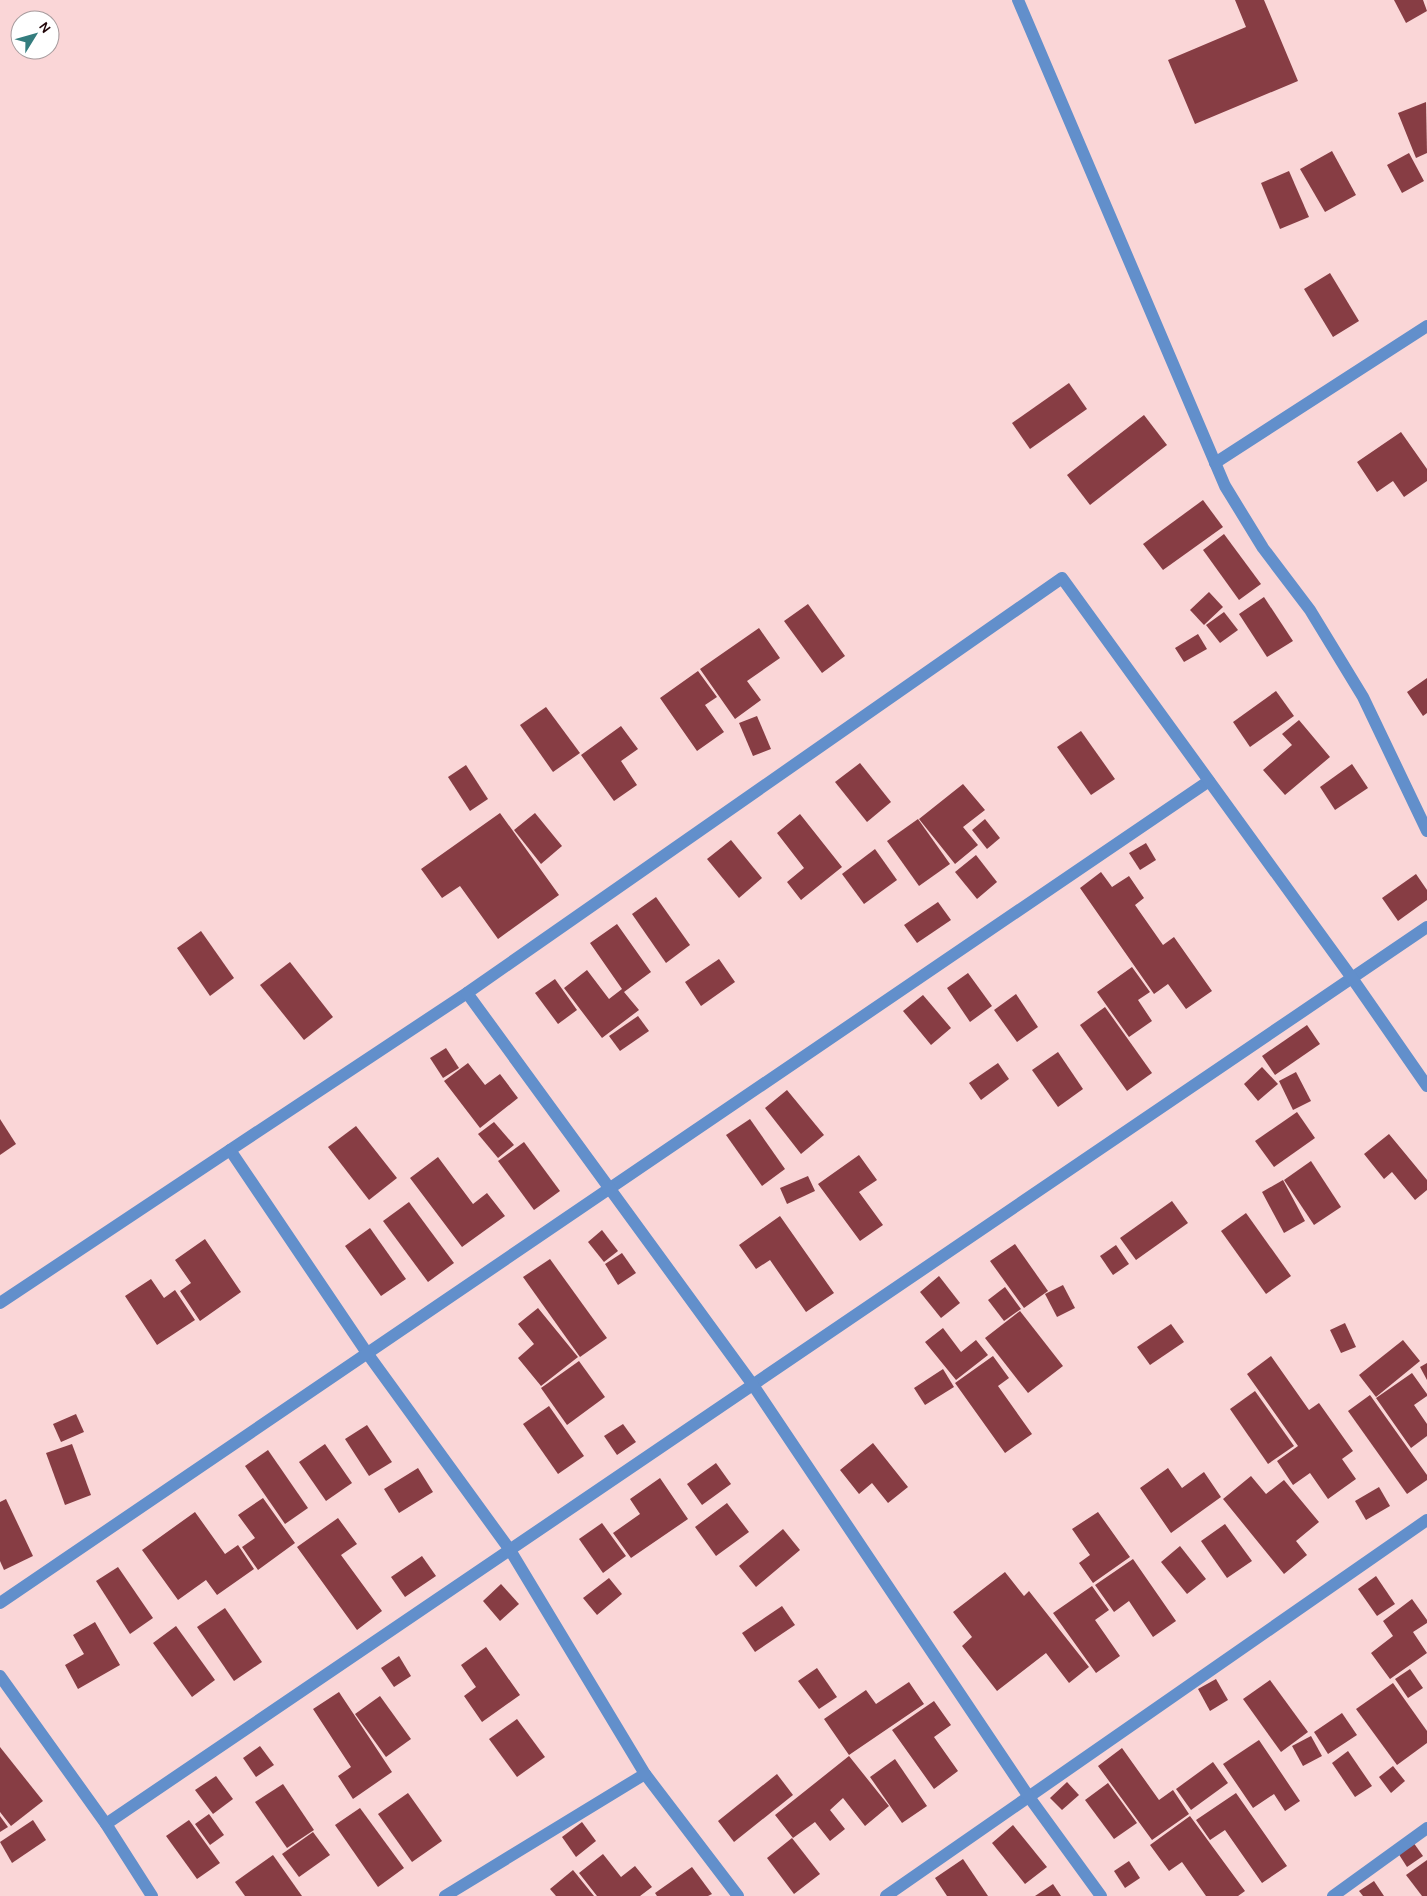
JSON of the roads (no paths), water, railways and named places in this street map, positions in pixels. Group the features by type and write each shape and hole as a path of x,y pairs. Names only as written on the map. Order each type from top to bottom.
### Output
{"street":[{"path":"1018,0 1225,486 1263,548 1310,610 1363,697 1427,829"},
{"path":"1215,463 1427,326"},
{"path":"0,1304 467,993 1062,578 1352,978 1427,1086"},
{"path":"0,1603 1210,781"},
{"path":"106,1824 1427,927"},
{"path":"467,993 753,1385 1029,1796 1102,1896"},
{"path":"230,1150 367,1354 510,1550 645,1774 738,1896"},
{"path":"886,1896 1427,1520"},
{"path":"0,1676 106,1824 152,1896"},
{"path":"445,1896 645,1774"},
{"path":"1333,1896 1427,1828"}]}
